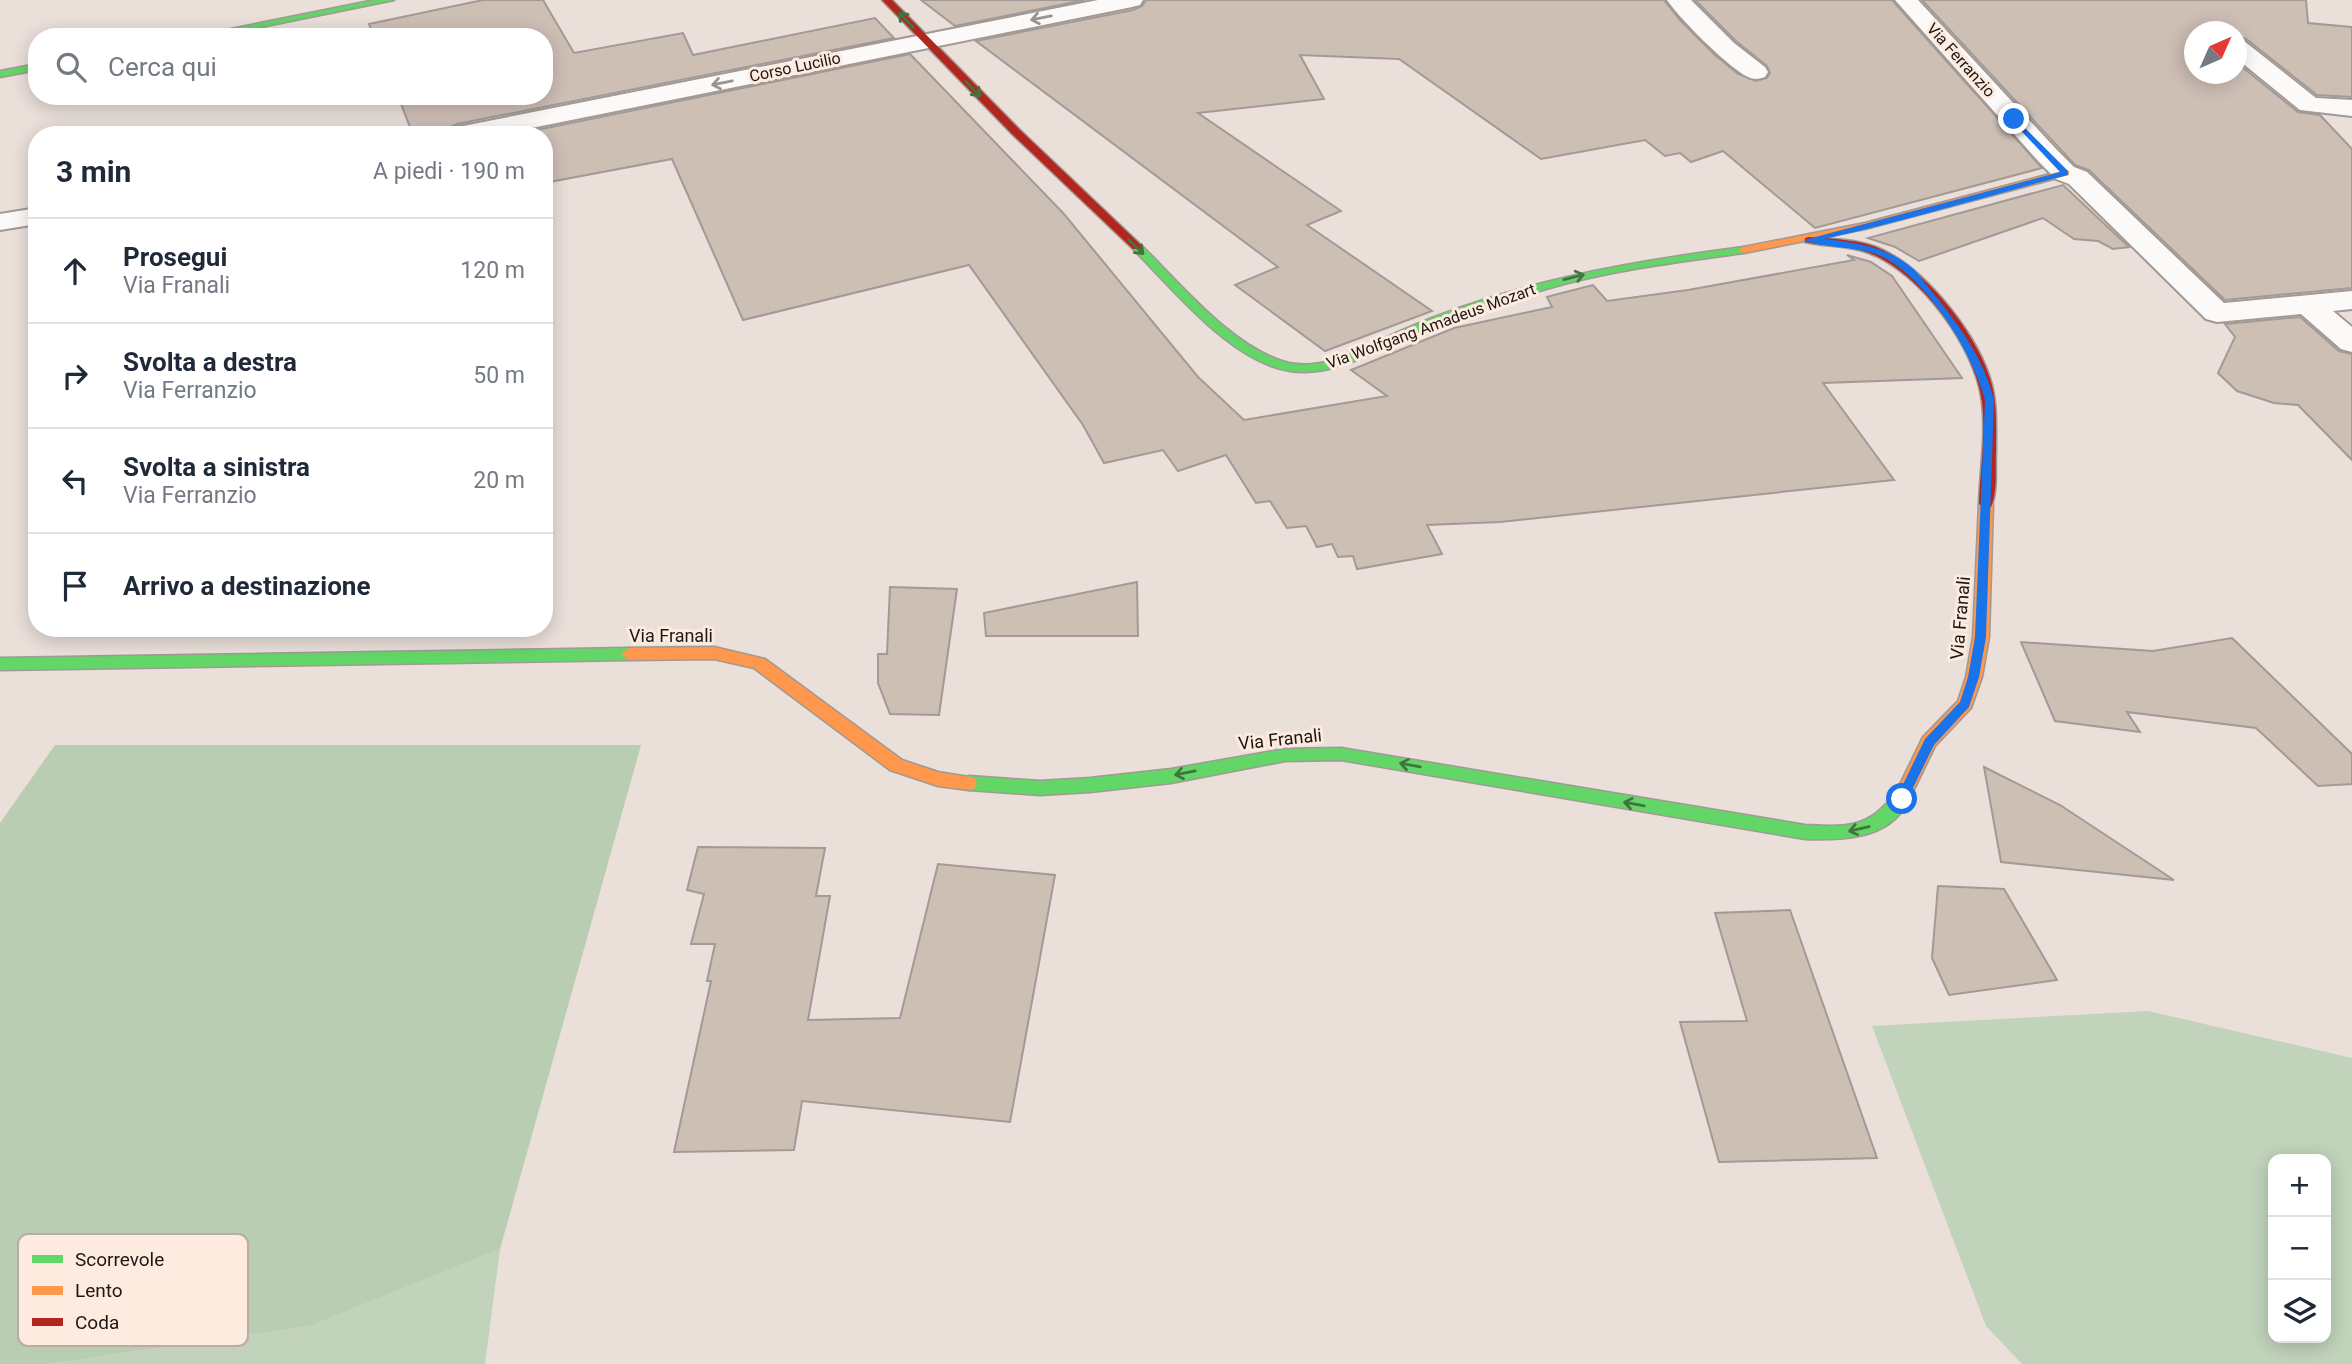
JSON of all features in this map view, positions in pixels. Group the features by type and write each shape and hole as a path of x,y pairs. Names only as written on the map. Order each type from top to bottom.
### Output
{"street":[{"path":"243,28 388,0"},
{"name":"Via Wolfgang Amadeus Mozart","path":"887,0 1086,200 1237,342 1251,352 1289,367 1314,368 1333,363 1420,327 1573,278 1631,266 1809,240"},
{"name":"Corso Lucilio","path":"502,126 1132,0"},
{"path":"1678,0 1726,48 1756,72"},
{"name":"Via Ferranzio","path":"1906,0 2065,173 2078,178 2217,313 2352,300"},
{"path":"2247,55 2309,106 2352,108"},
{"path":"0,74 28,69"},
{"path":"1809,240 1880,224 1933,207 2065,173"},
{"path":"0,222 28,217"},
{"name":"Via Franali","path":"0,664 714,653 759,663 896,765 938,779 990,786 1077,785 1171,776 1285,755 1341,754 1805,832 1842,833 1872,826 1885,819 1902,799 1929,742 1965,704 1971,686 1980,637 1989,400 1984,377 1950,318 1908,269 1880,253 1853,244 1809,240"},
{"path":"2307,304 2352,343"}],"green space":[{"path":"55,745 641,745 500,1249 310,1326 248,1335 248,1234 18,1234 18,1346 172,1346 48,1364 0,1364 0,823"},
{"path":"2148,1011 2352,1058 2352,1364 2022,1364 1986,1326 1872,1026"},
{"path":"500,1249 485,1364 48,1364 172,1346 248,1346 248,1335 310,1326"}],"building":[{"path":"483,0 543,0 574,53 683,33 693,55 875,18 894,38 452,126 410,126 401,105 553,105 553,28 371,28 369,24"},
{"path":"921,0 1085,0 955,26"},
{"path":"1146,0 1664,0 1715,55 1738,74 1756,81 1767,78 1770,73 1767,66 1736,41 1695,0 1892,0 2042,168 1815,228 1723,151 1691,162 1680,153 1665,156 1645,140 1541,159 1399,59 1300,55 1324,99 1198,113 1341,211 1307,225 1432,311 1325,351 1235,285 1278,267 976,41 1133,10 1142,6"},
{"path":"1922,0 2306,0 2308,23 2352,27 2352,97 2317,95 2247,40 2247,21 2184,21 2184,84 2247,84 2247,71 2298,112 2320,115 2352,149 2352,288 2225,300 2089,170 2075,165"},
{"path":"910,54 1064,214 1198,377 1244,420 1387,396 1351,370 1454,328 1552,307 1547,297 1554,295 1593,285 1607,301 1688,290 1854,260 1847,255 1871,262 1892,276 1962,378 1823,383 1894,480 1500,522 1427,525 1442,554 1357,569 1353,556 1338,557 1332,544 1317,547 1306,526 1287,528 1270,501 1256,503 1226,455 1178,471 1163,450 1104,463 1083,425 969,265 743,320 672,159 553,181 553,127"},
{"path":"2063,185 2129,247 2113,249 2098,241 2074,239 2043,218 1919,261 1895,247 1868,238"},
{"path":"2300,317 2339,351 2352,354 2352,460 2298,405 2274,403 2237,391 2218,373 2235,337 2225,324"},
{"path":"1137,582 1138,636 986,636 984,613"},
{"path":"890,587 957,589 939,715 890,714 878,683 878,654 887,654"},
{"path":"2232,638 2352,754 2352,784 2318,786 2256,728 2127,712 2140,732 2055,721 2021,642 2153,651"},
{"path":"1984,767 2060,805 2174,880 2001,862"},
{"path":"698,847 825,848 816,896 830,896 808,1020 900,1018 938,864 1055,875 1010,1122 802,1101 794,1150 674,1152 711,981 707,981 715,944 691,944 704,894 687,890"},
{"path":"1938,886 2004,889 2057,980 1949,995 1932,958"},
{"path":"1790,910 1877,1158 1719,1162 1680,1022 1747,1021 1715,913"}],"traffic: fast":[{"path":"243,28 389,0"},
{"path":"0,74 28,69"},
{"path":"1137,247 1209,318 1250,350 1270,361 1290,367 1307,368 1340,361 1437,321 1561,281 1629,266 1744,250"},
{"path":"0,664 629,654"},
{"path":"969,783 1040,788 1090,785 1171,776 1285,755 1341,754 1805,832 1833,833 1868,827 1889,814 1899,803"}],"traffic: slow":[{"path":"1744,250 1865,226 2065,173"},
{"path":"1899,803 1929,742 1965,704 1974,677 1981,637 1986,504"},
{"path":"629,654 714,653 759,663 896,765 938,779 969,783"}],"traffic: jam":[{"path":"887,0 1016,132 1137,247"},
{"path":"1809,240 1861,247 1895,262 1931,294 1964,338 1985,382 1989,402 1986,504"}],"route":[{"path":"1902,799 1929,742 1965,704 1974,677 1980,637 1989,400 1984,377 1950,318 1908,269 1880,253 1853,244 1809,240 1880,224 1933,207 2065,173 2014,119"}]}
